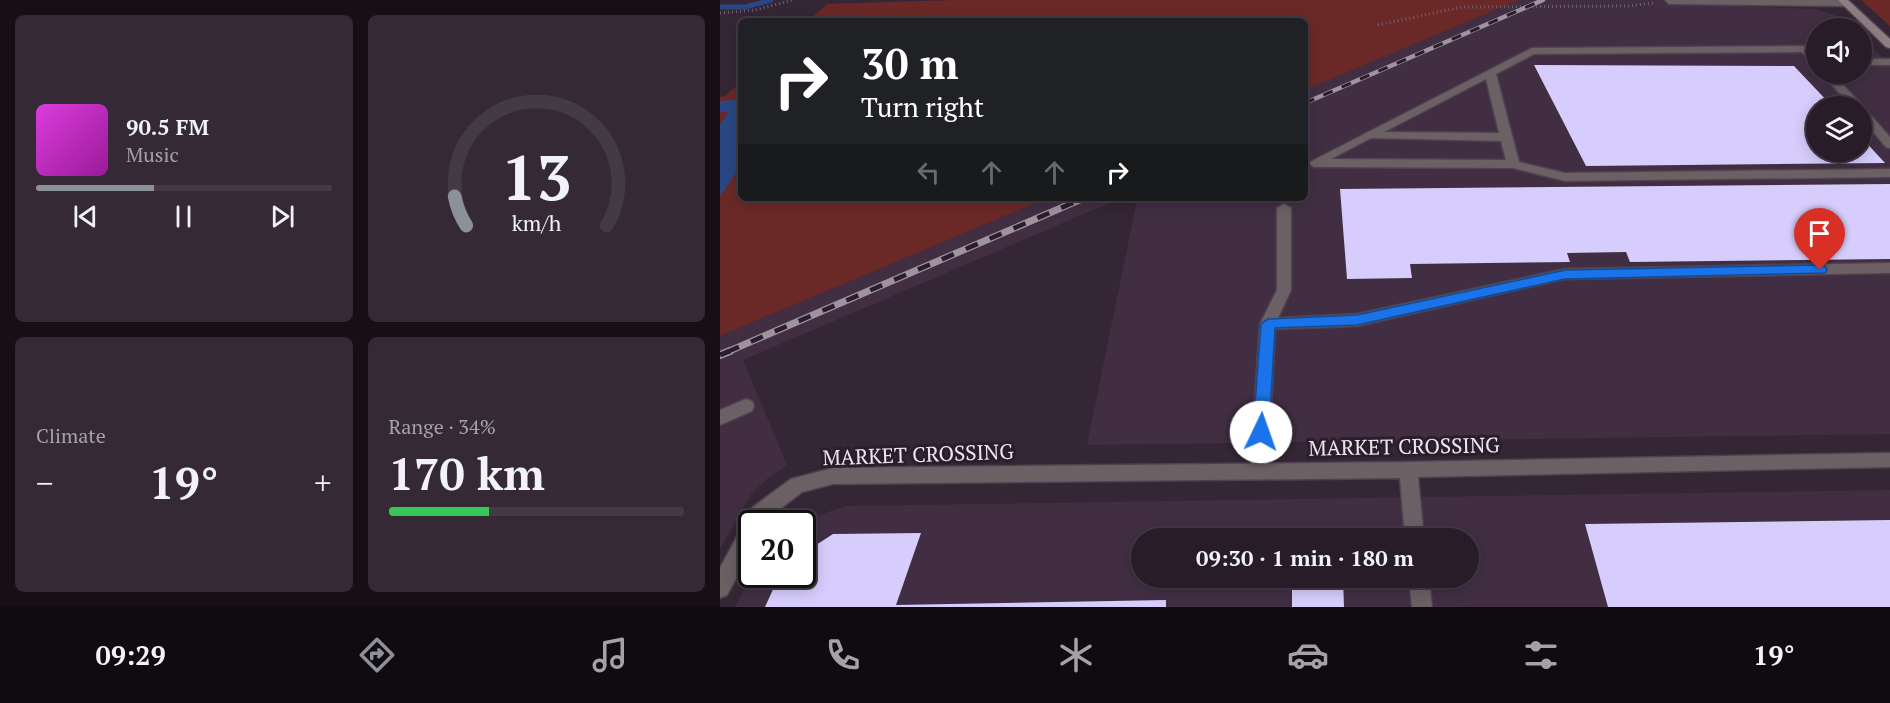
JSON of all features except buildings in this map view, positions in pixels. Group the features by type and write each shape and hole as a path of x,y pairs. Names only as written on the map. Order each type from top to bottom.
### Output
{"street":[{"path":"1669,1 1845,1 1890,45"},
{"path":"1806,49 1532,51 1314,163 1513,164 1565,177 1890,173"},
{"path":"1872,62 1890,62"},
{"path":"1490,72 1513,164"},
{"path":"1836,84 1848,96"},
{"path":"1872,123 1890,144"},
{"path":"1368,135 1507,137"},
{"path":"1259,472 1268,324 1284,290 1284,208"},
{"path":"1268,324 1357,320 1565,274 1890,268"},
{"path":"720,418 746,406"},
{"name":"MARKET CROSSING","path":"764,510 797,485 833,476 1408,470 1890,460"},
{"path":"1408,470 1414,528"},
{"path":"720,588 738,555"},
{"path":"1420,588 1422,607"}],"path":[{"path":"720,13 755,10 793,0"},
{"path":"1378,25 1462,7 1629,6 1669,1"}],"shaded area":[{"path":"954,0 1519,0 1308,89 1308,18 811,18 827,4"},
{"path":"1519,0 1668,0 1671,4 1815,9 1839,18 1806,18 1806,84 1872,84 1872,47 1890,65 1890,434 1087,445 1136,205 1135,201 1308,201 1308,89"},
{"path":"1861,0 1890,0 1890,26"},
{"path":"738,85 738,201 1041,201 720,336 720,97 725,96"},
{"path":"1041,201 1114,201 743,360 787,465 769,477 751,494 742,510 738,510 738,517 720,549 720,336"},
{"path":"1890,490 1890,607 735,607 745,588 816,588 816,518 847,506"}],"water":[{"path":"738,97 738,170 720,196 720,125 728,112 720,112 720,101 735,100"}],"waterway":[{"path":"720,7 745,7 771,0"}],"railway":[{"path":"1308,102 1543,0"},
{"path":"727,352 1077,201"},
{"path":"720,355 730,351"}],"route":[{"path":"1261,432 1268,324 1357,320 1565,274 1820,270"}]}
